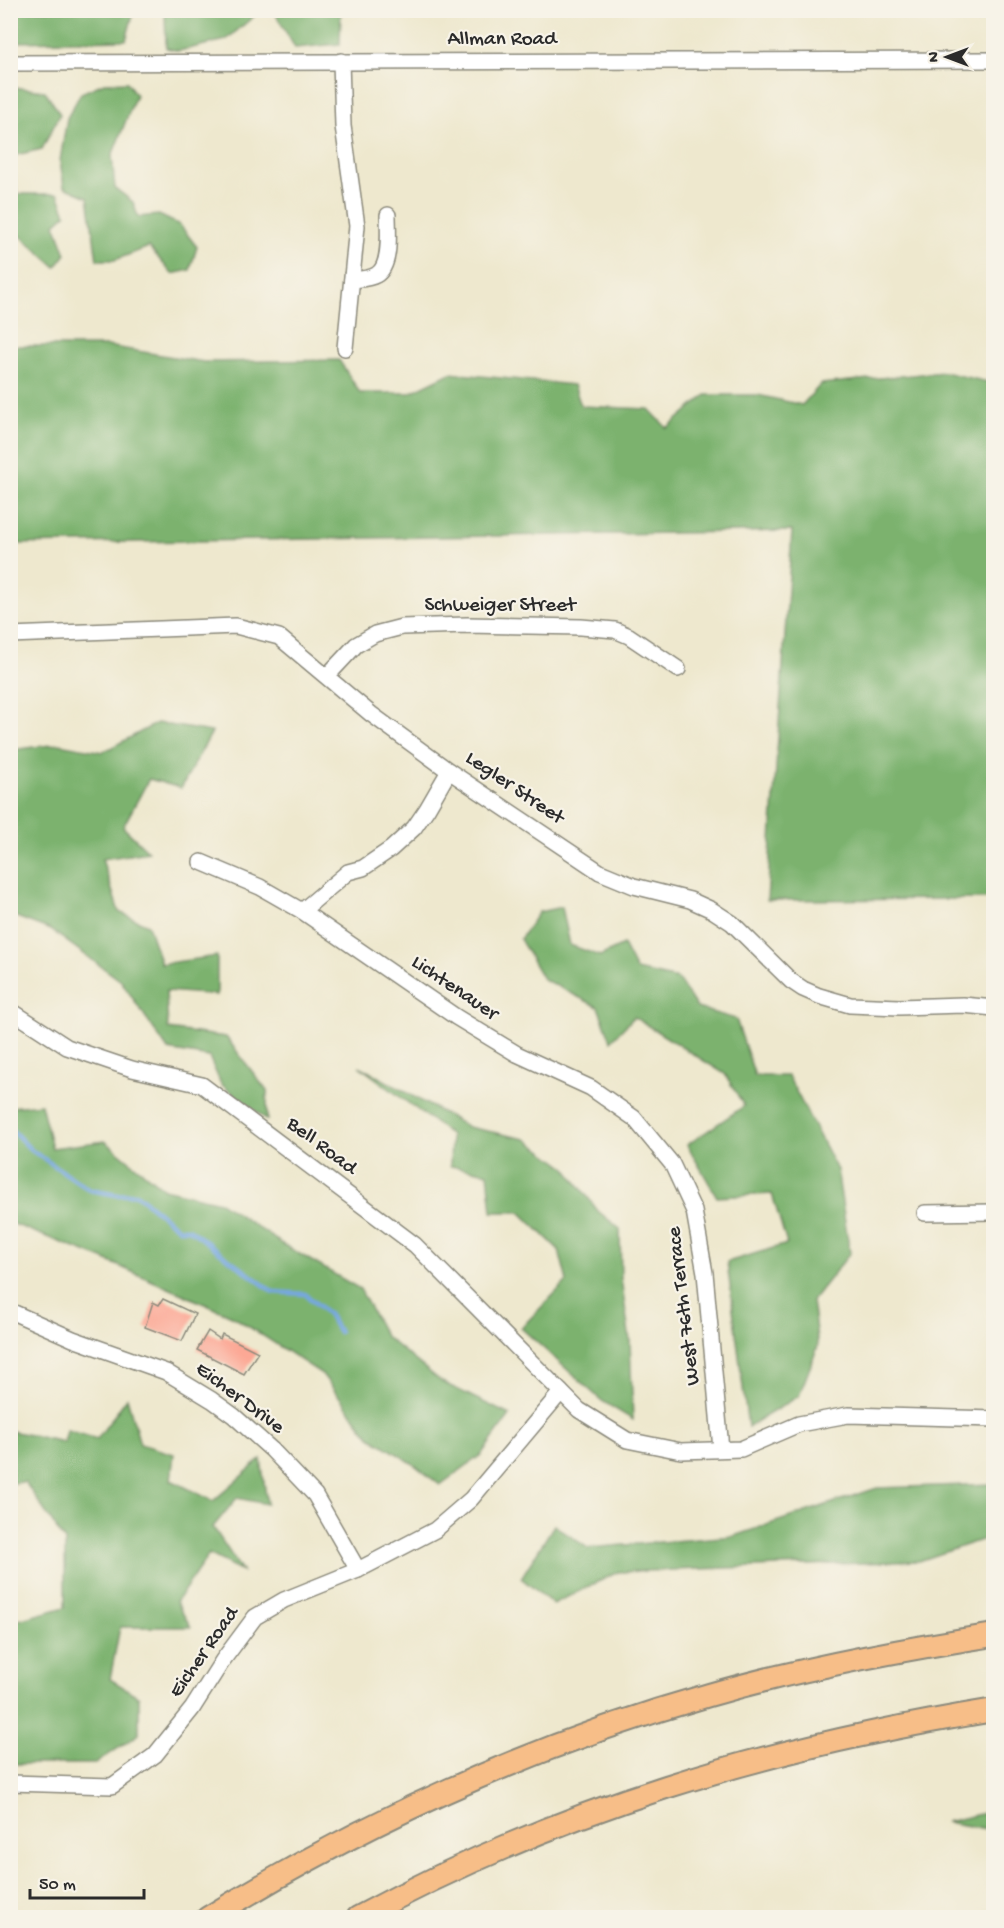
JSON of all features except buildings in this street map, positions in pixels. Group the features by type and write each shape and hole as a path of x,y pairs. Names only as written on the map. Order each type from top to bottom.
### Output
{"highway":[{"path":"208,1917 334,1846 426,1800 512,1763 611,1726 708,1695 783,1675 874,1655 993,1635"},
{"path":"358,1917 435,1878 507,1846 651,1791 716,1771 843,1738 993,1710"}],"street":[{"name":"Allman Road","path":"10,63 993,60"},
{"path":"341,61 343,126 357,226 345,348"},
{"path":"352,280 377,274 383,268 388,245 388,215"},
{"name":"Schweiger Street","path":"327,676 356,645 375,634 402,627 467,625 581,627 615,630 629,636 678,669"},
{"name":"Legler Street","path":"10,635 236,626 279,637 371,714 449,771 600,872 634,886 690,900 712,910 732,923 790,981 819,996 850,1005 899,1007 963,1005 993,1008"},
{"path":"303,911 348,872 363,868 391,849 414,828 428,809 449,771"},
{"name":"Lichtenauer","path":"201,862 260,887 303,911 456,1017 517,1054 591,1088 634,1118 672,1164"},
{"name":"Bell Road","path":"10,1010 67,1047 132,1069 202,1085 415,1245 579,1410 627,1440 681,1451 741,1449 799,1424 848,1415 993,1419"},
{"name":"West 76th Terrace","path":"672,1164 694,1211 705,1273 721,1449"},
{"path":"925,1213 993,1212"},
{"name":"Eicher Drive","path":"10,1311 73,1339 166,1372 219,1405 272,1449 315,1495 357,1570"},
{"name":"Eicher Road","path":"10,1783 112,1786 155,1755 192,1709 223,1660 255,1617 284,1600 357,1570 435,1530 471,1498 561,1392"}],"green space":[{"path":"165,10 260,11 226,40 179,51 166,48"},
{"path":"10,11 134,11 126,40 11,42"},
{"path":"274,11 341,11 340,44 295,48"},
{"path":"127,82 136,95 112,156 115,188 133,202 138,217 159,215 180,225 197,247 190,270 172,274 149,247 115,260 97,260 88,197 64,187 60,161 67,118 81,93 104,83"},
{"path":"11,87 45,91 60,114 42,149 11,156"},
{"path":"11,158 17,194 58,194 66,214 55,224 66,254 56,267 15,231 11,231"},
{"path":"11,346 107,346 204,362 339,360 360,393 409,393 450,373 574,385 581,406 649,409 667,428 706,395 758,395 802,405 821,384 944,372 993,383 993,899 767,900 792,531 11,544"},
{"path":"157,723 212,732 181,788 149,779 123,827 149,852 102,859 119,912 148,925 161,964 217,956 217,995 166,991 168,1029 226,1037 267,1091 267,1120 221,1084 209,1057 168,1050 121,981 51,930 11,915 11,750 59,744 103,752"},
{"path":"562,907 570,945 600,956 623,945 636,970 678,979 697,1008 736,1019 755,1076 788,1076 837,1170 850,1253 812,1301 818,1346 799,1396 748,1427 727,1262 787,1244 772,1194 717,1197 687,1145 744,1106 725,1074 634,1017 611,1041 598,1007 543,979 520,939 539,912"},
{"path":"359,1066 468,1127 526,1139 566,1168 598,1211 620,1229 621,1278 630,1341 633,1420 602,1401 521,1328 567,1281 559,1250 520,1212 492,1212 488,1173 450,1166 451,1135"},
{"path":"41,1104 52,1148 105,1141 164,1189 220,1202 284,1245 360,1289 385,1336 442,1382 510,1415 481,1455 440,1485 412,1463 370,1437 322,1374 234,1317 103,1259 11,1223 11,1107"},
{"path":"127,1398 140,1444 174,1454 171,1480 213,1501 261,1459 267,1504 237,1498 213,1527 242,1571 209,1554 176,1602 191,1627 120,1627 110,1679 139,1697 139,1734 95,1764 11,1764 11,1622 65,1607 65,1541 25,1482 11,1483 11,1431 64,1442 67,1430 97,1439"},
{"path":"993,1484 993,1536 919,1561 618,1572 553,1604 521,1578 554,1525 588,1548 734,1536 877,1488"},
{"path":"993,1811 993,1830 946,1822"}],"waterway":[{"path":"10,1128 31,1150 90,1190 117,1195 136,1194 179,1229 189,1229 273,1292 305,1294 328,1314 339,1332"}]}
